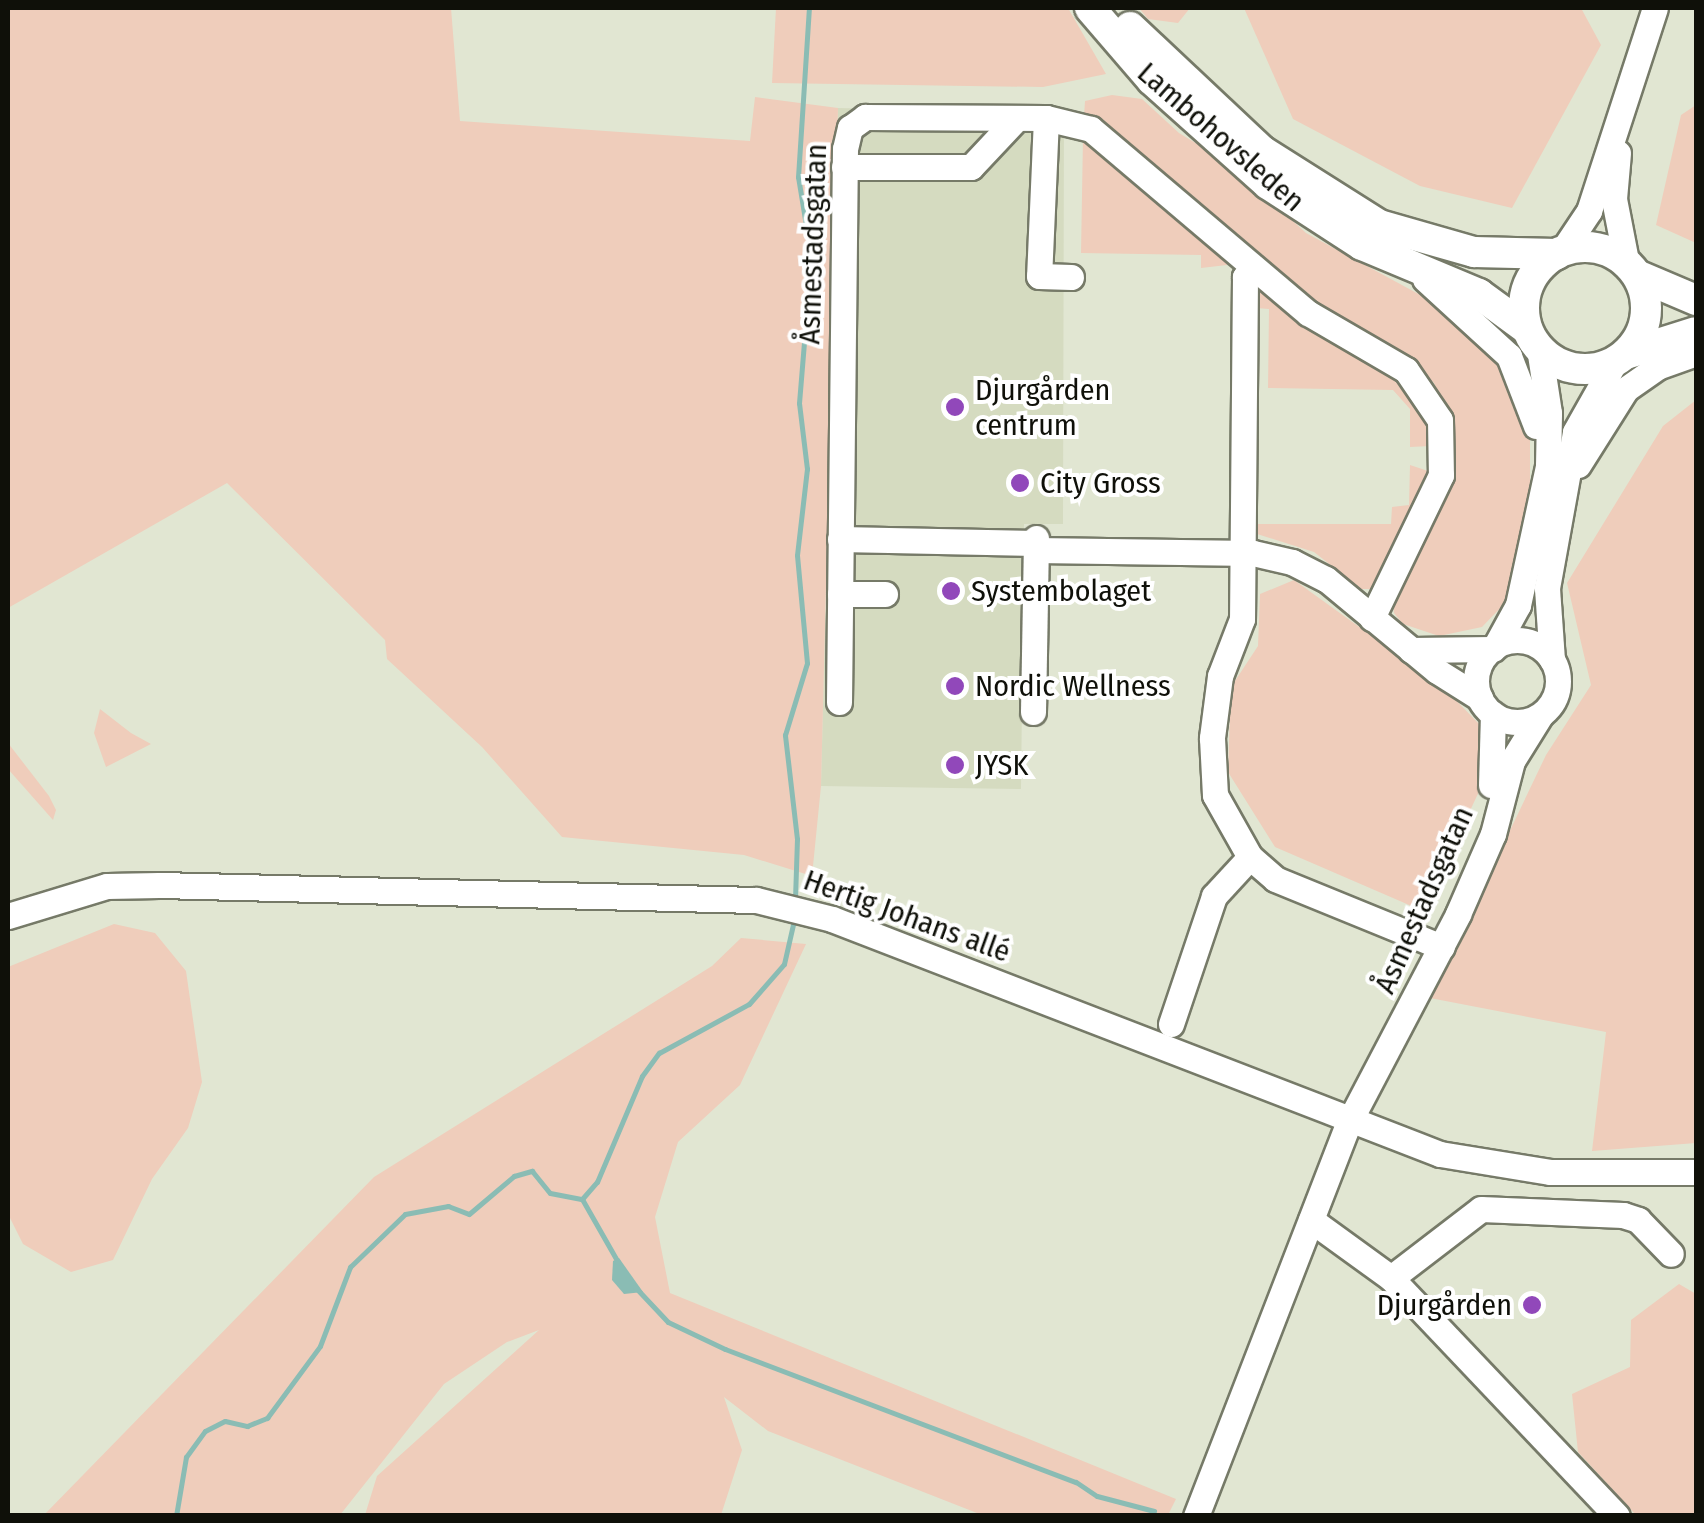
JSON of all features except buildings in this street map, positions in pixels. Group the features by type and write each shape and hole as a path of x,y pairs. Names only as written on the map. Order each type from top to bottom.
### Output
{"main road":[{"name":"Lambohovsleden","path":"1090,8 1152,80 1268,184 1320,222 1408,266 1479,294 1533,339"},
{"name":"Lambohovsleden","path":"1113,8 1234,128 1348,208 1425,242 1560,252"},
{"path":"1696,300 1593,247 1560,252 1529,283 1533,339 1572,368 1620,359 1696,332"},
{"path":"1620,359 1646,318 1632,268"}],"street":[{"path":"1560,252 1589,211 1628,82 1656,8"},
{"path":"1628,82 1614,199 1632,268"},
{"name":"Åsmestadsgatan","path":"838,702 844,167 850,128 865,116 1046,118 1102,136 1308,313 1406,370 1440,420 1442,475 1372,618"},
{"path":"844,167 971,166 1018,118"},
{"path":"1046,118 1039,276 1071,277"},
{"path":"1408,266 1495,336 1522,376 1539,449 1538,501"},
{"path":"1253,267 1245,277 1242,619 1220,676 1212,766 1215,794 1250,857 1302,893 1435,944"},
{"path":"1486,706 1478,670 1518,605 1550,438 1533,339"},
{"path":"1566,487 1626,389 1657,367 1696,353"},
{"path":"840,540 1036,540 1242,553 1310,569 1486,706 1516,722 1540,716 1558,686 1552,660 1547,588 1575,432 1620,359"},
{"path":"1033,712 1036,540"},
{"path":"840,594 885,594"},
{"path":"1411,650 1494,648 1526,642 1552,660"},
{"name":"Åsmestadsgatan","path":"1196,1516 1352,1114 1370,1092 1435,944 1486,804 1495,758 1486,706"},
{"name":"Åsmestadsgatan","path":"1435,944 1493,834 1516,751 1540,716"},
{"path":"1171,1024 1214,896 1250,857"},
{"name":"Hertig Johans allé","path":"8,916 107,886 159,885 704,894 767,902 820,915 1474,1162 1550,1172 1696,1172"},
{"path":"1391,1278 1481,1209 1622,1215 1638,1220 1672,1254"},
{"path":"1311,1220 1391,1278 1616,1516"}],"shaded area":[{"path":"8,8 451,8 460,121 750,141 755,97 838,108 821,786 812,876 744,855 562,837 482,747 387,659 385,640 227,483 8,608"},
{"path":"776,8 1068,8 1106,74 1043,87 772,83"},
{"path":"1139,8 1190,8 1178,23 1148,19"},
{"path":"1244,8 1581,8 1601,45 1512,208 1420,186 1293,119"},
{"path":"1112,95 1142,99 1179,133 1232,165 1306,233 1448,310 1503,363 1530,435 1530,486 1507,601 1482,627 1439,636 1403,624 1394,613 1393,602 1454,470 1452,427 1434,383 1417,367 1337,320 1118,133 1084,116 1085,101"},
{"path":"1696,105 1696,243 1656,225 1681,115"},
{"path":"838,108 1064,113 1063,524 1024,524 1021,789 821,786"},
{"path":"1083,137 1229,261 1227,265 1201,268 1201,255 1081,253"},
{"path":"1268,292 1405,383 1430,419 1431,446 1410,447 1410,409 1393,390 1268,388 1269,309 1256,308 1257,293"},
{"path":"1696,400 1696,1143 1592,1151 1606,1032 1430,998 1546,755 1591,685 1567,583 1663,426"},
{"path":"1410,465 1431,472 1373,589 1361,589 1314,552 1254,533 1253,524 1391,524 1392,507 1409,505"},
{"path":"1294,580 1444,688 1481,726 1483,783 1423,911 1275,847 1228,772 1231,687 1258,646 1260,594"},
{"path":"100,709 151,744 106,767 94,733"},
{"path":"8,743 49,796 56,810 53,820 8,769"},
{"path":"114,924 155,933 186,971 202,1082 188,1128 152,1179 113,1260 71,1272 23,1244 8,1214 8,967"},
{"path":"741,938 806,944 740,1085 678,1142 655,1217 670,1293 1176,1499 1168,1515 982,1515 768,1431 724,1397 742,1450 721,1515 365,1515 377,1476 539,1330 507,1342 444,1384 340,1515 43,1516 374,1177 712,966"},
{"path":"1679,1284 1696,1294 1696,1515 1636,1515 1578,1452 1572,1394 1630,1367 1631,1320"}],"water":[{"path":"619,1258 643,1292 624,1294 612,1280 613,1261"}],"waterway":[{"path":"795,899 797,839 785,735 807,663 797,555 807,469 799,403 811,256 798,177 809,8"},
{"path":"176,1516 186,1457 205,1431 225,1421 247,1426 267,1418 320,1346 350,1267 405,1214 448,1206 469,1214 514,1176 532,1171 550,1193 582,1199 597,1182 642,1076 659,1053 749,1004 784,964 794,920"},
{"path":"582,1199 618,1262"},
{"path":"635,1287 668,1322 725,1349 1076,1482 1097,1496 1154,1511"}],"place":[{"name":"Djurgården centrum","path":"955,407"},
{"name":"City Gross","path":"1020,483"},
{"name":"Systembolaget","path":"951,591"},
{"name":"Nordic Wellness","path":"955,686"},
{"name":"JYSK","path":"955,765"},
{"name":"Djurgården","path":"1532,1305"}]}
